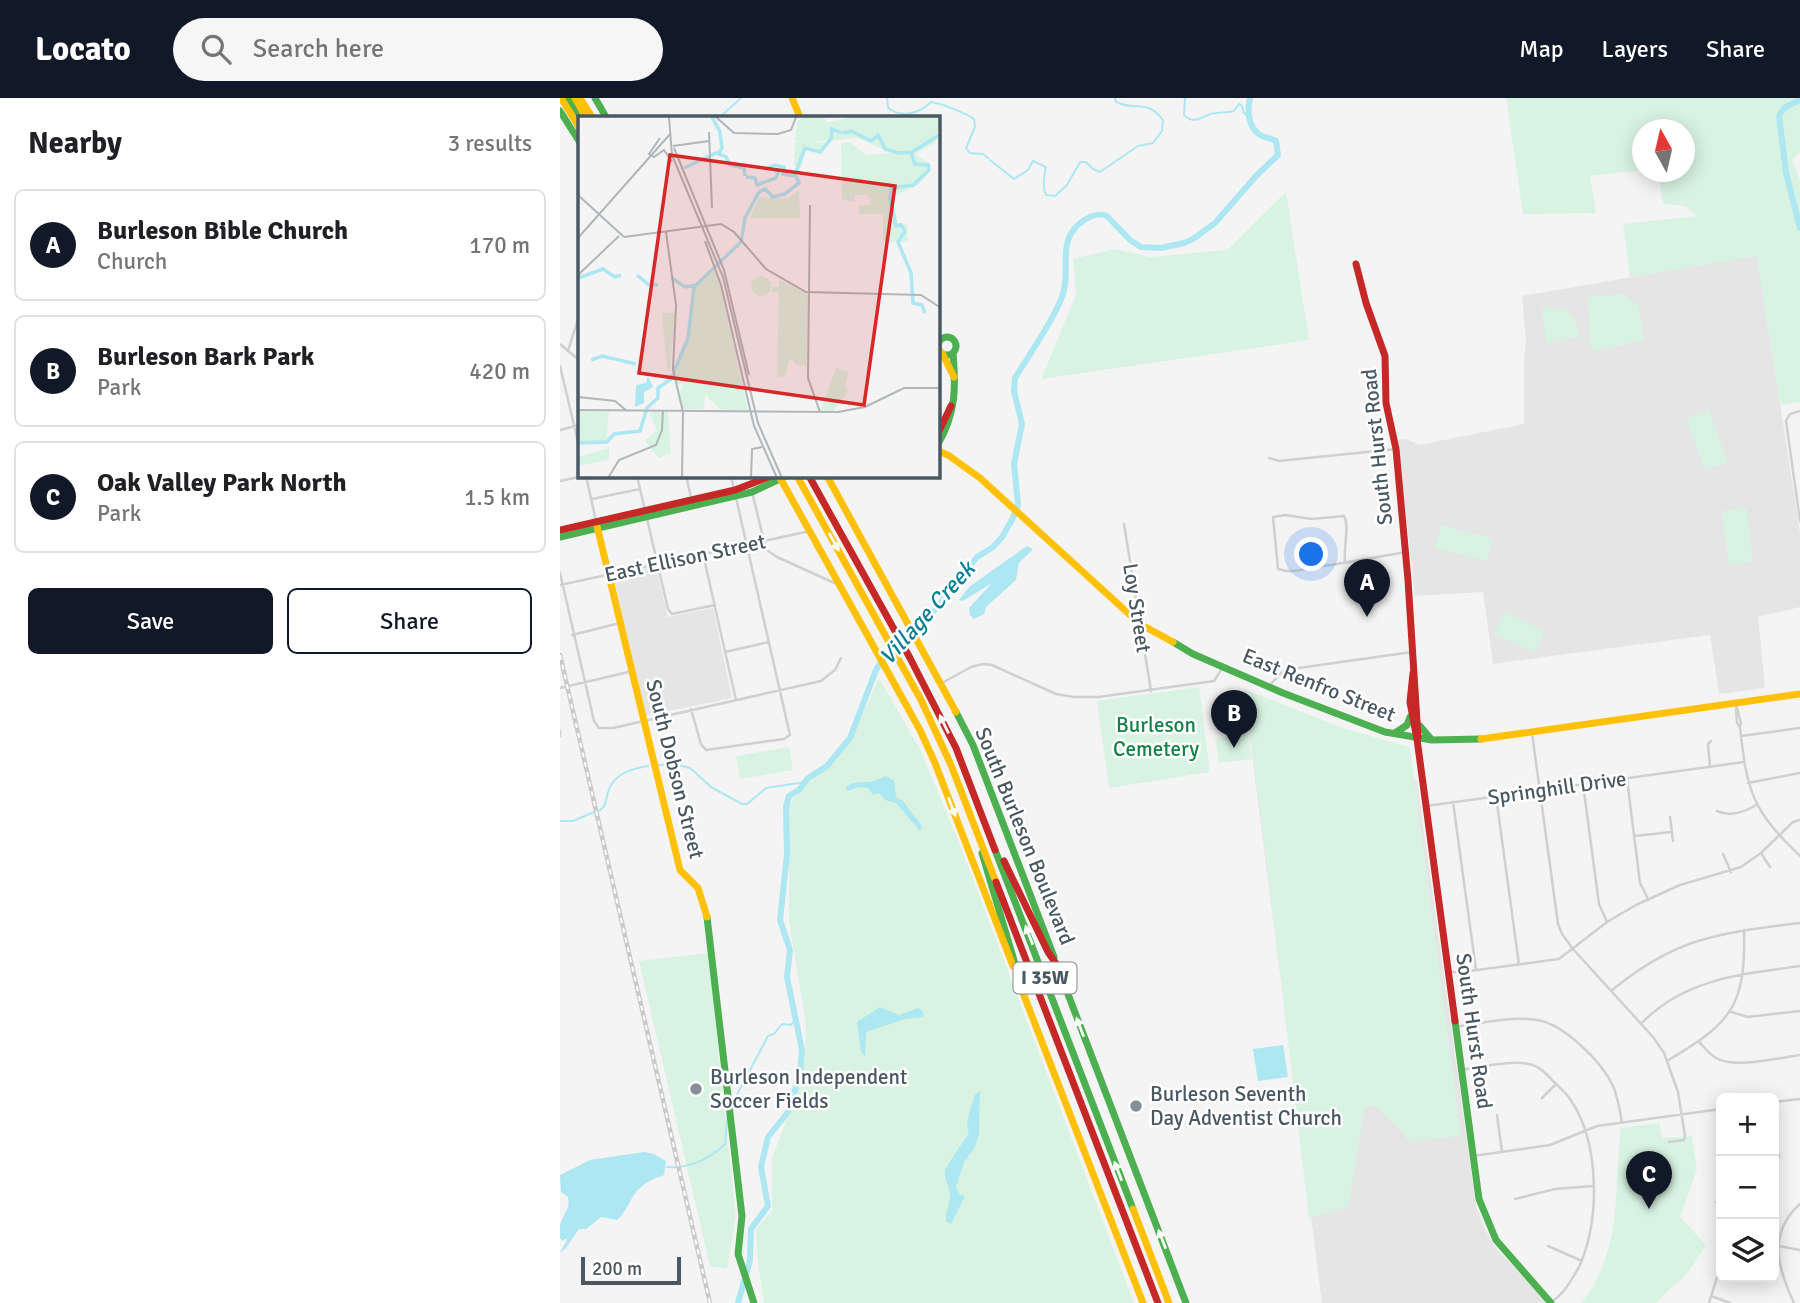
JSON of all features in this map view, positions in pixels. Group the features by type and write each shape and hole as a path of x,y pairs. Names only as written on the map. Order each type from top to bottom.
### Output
{"main road":[{"path":"561,98 578,125"},
{"path":"568,98 578,116"},
{"path":"578,98 586,116"},
{"path":"578,98 591,116"},
{"path":"595,98 605,116"},
{"path":"792,98 800,116"},
{"path":"560,111 578,139"},
{"name":"South Hurst Road","path":"1356,264 1366,303 1385,356 1386,403 1396,449 1406,552 1418,739 1479,1199 1488,1224 1502,1247 1551,1303"},
{"path":"940,340 951,337 956,342 953,353 956,383 951,412 940,439"},
{"path":"940,352 953,353"},
{"path":"940,352 948,362 956,383"},
{"path":"940,429 952,404"},
{"name":"East Renfro Street","path":"940,452 963,465 1140,624 1193,654 1344,718 1394,734 1418,739 1470,740 1800,694"},
{"path":"734,493 767,478"},
{"path":"560,530 597,525 734,493 752,492 780,478"},
{"path":"783,478 935,763 1143,1303"},
{"name":"I 35W","path":"811,478 910,658 956,748 1169,1303"},
{"name":"South Burleson Boulevard","path":"828,478 942,683 973,746 1186,1303"},
{"name":"I 35W","path":"799,479 943,745 1158,1303"},
{"path":"560,537 597,525"},
{"name":"South Dobson Street","path":"597,525 680,870 698,888 706,908 742,1216 738,1243 742,1272 754,1303"},
{"name":"South Hurst Road","path":"1413,673 1411,711 1418,739"},
{"path":"1394,734 1407,725 1411,711"},
{"path":"1418,720 1422,730 1432,740"},
{"path":"985,820 1048,952 1059,968"},
{"path":"974,821 1024,994"}],"street":[{"path":"568,352 578,319"},
{"path":"560,344 578,359"},
{"path":"560,366 577,426 560,430"},
{"path":"1800,411 1790,414 1786,421 1800,521"},
{"path":"1269,458 1279,461 1396,449"},
{"path":"560,481 578,477"},
{"path":"586,478 597,525"},
{"path":"637,478 668,609 673,614 715,605"},
{"path":"691,709 704,750 784,739 790,735 731,478"},
{"path":"687,480 692,503"},
{"path":"592,499 640,489"},
{"path":"752,492 768,551 841,586"},
{"path":"1345,564 1344,547 1348,523 1344,516 1312,519 1285,515 1273,517 1278,569 1300,572 1311,568 1345,564 1406,552"},
{"name":"Loy Street","path":"1124,524 1151,691"},
{"name":"East Ellison Street","path":"561,585 810,531"},
{"path":"703,554 736,700"},
{"path":"560,573 572,635 594,721 601,729 821,681 835,670 841,658"},
{"path":"572,635 622,623"},
{"path":"725,652 769,642"},
{"path":"1269,686 1281,673 1292,669 1413,652"},
{"path":"942,683 971,667 983,664 992,665 1056,694 1098,697 1214,681 1223,666"},
{"path":"560,688 633,671"},
{"path":"1736,703 1740,714 1748,783 1756,805 1778,835 1800,856"},
{"path":"1741,736 1800,728"},
{"path":"1532,733 1558,924 1573,949 1653,1037 1667,1061 1676,1085 1685,1136 1684,1140 1669,1142"},
{"path":"1710,767 1708,744 1711,740"},
{"name":"Springhill Drive","path":"1426,806 1744,762"},
{"path":"1748,783 1800,773"},
{"path":"1627,779 1640,883 1648,899"},
{"path":"1583,785 1600,904 1607,922"},
{"path":"1496,796 1519,965"},
{"path":"1453,802 1476,970"},
{"path":"1717,811 1723,814 1735,813 1756,805"},
{"path":"1670,817 1673,841"},
{"path":"1448,972 1553,961 1565,956 1607,922 1648,899 1680,885 1731,872 1761,853 1793,822 1800,820"},
{"path":"1635,836 1671,832"},
{"path":"1761,853 1770,867"},
{"path":"1723,854 1731,872"},
{"path":"1611,991 1634,972 1669,951 1713,935 1800,923"},
{"path":"1667,1061 1716,1029 1731,1012 1740,991 1743,974 1744,930"},
{"path":"1641,1024 1666,1002 1692,988 1743,974 1800,967"},
{"path":"1731,1012 1748,1017 1800,1011"},
{"path":"1455,1027 1518,1019 1552,1024 1576,1041 1612,1083 1619,1102 1622,1123"},
{"path":"1699,1042 1716,1058 1725,1061 1743,1062 1800,1055"},
{"path":"1461,1070 1532,1064 1541,1069 1570,1099 1584,1131 1591,1155 1592,1222 1582,1261 1560,1296 1551,1303"},
{"path":"1542,1098 1556,1084"},
{"path":"1779,1101 1800,1098"},
{"path":"1473,1156 1550,1145 1597,1126 1716,1110"},
{"path":"1497,1115 1502,1152"},
{"path":"1516,1199 1555,1189 1593,1186"},
{"path":"1794,1303 1781,1274 1779,1245 1782,1229 1800,1204"},
{"path":"1779,1245 1800,1250"},
{"path":"1548,1246 1582,1261"},
{"path":"1709,1303 1716,1280"},
{"path":"1711,1296 1730,1303"}],"shaded area":[{"path":"1757,255 1800,533 1800,607 1758,617 1765,688 1719,694 1710,635 1493,664 1483,592 1415,596 1398,440 1406,439 1419,445 1524,424 1526,342 1522,296"},
{"path":"656,566 668,617 713,608 732,698 645,716 612,576"},
{"path":"1248,723 1417,781 1476,1206 1497,1250 1536,1289 1546,1303 1322,1303"}],"green space":[{"path":"1506,98 1800,98 1800,152 1792,160 1800,180 1800,402 1780,405 1757,256 1630,277 1623,224 1697,216 1685,206 1663,204 1660,182 1695,182 1695,119 1632,119 1632,171 1590,176 1596,213 1523,214"},
{"path":"1286,192 1309,340 1041,379 1076,295 1073,259 1114,249 1150,257 1227,250"},
{"path":"1623,294 1638,305 1644,340 1596,351 1590,346 1588,297"},
{"path":"1542,308 1558,308 1568,312 1575,321 1580,337 1548,342"},
{"path":"1709,410 1727,462 1705,470 1686,419"},
{"path":"1746,508 1753,562 1729,565 1722,511"},
{"path":"1441,525 1493,538 1487,561 1435,548"},
{"path":"1505,612 1545,631 1535,653 1494,634"},
{"path":"879,678 920,749 960,845 1134,1303 764,1303 756,1230 772,1210 772,1158 800,1085 805,1057 806,1023 789,922 789,805 809,779 828,768 851,740"},
{"name":"Burleson Cemetery","path":"1199,687 1210,772 1109,788 1097,701"},
{"path":"1244,689 1346,729 1410,747 1461,1135 1408,1141 1374,1105 1365,1107 1348,1207 1309,1218 1266,856"},
{"path":"1248,734 1252,759 1219,763 1215,738"},
{"path":"789,747 793,770 740,779 736,756"},
{"name":"Burleson Independent Soccer Fields","path":"708,953 736,1217 727,1269 710,1266 639,961"},
{"path":"1659,1123 1662,1138 1692,1136 1697,1169 1680,1217 1706,1245 1686,1275 1655,1303 1581,1303 1595,1283 1610,1241 1621,1128"}],"water":[{"path":"1027,546 1033,549 1019,563 1016,580 986,607 984,614 974,619 969,608 992,583 963,601 959,600 969,587"},
{"path":"886,776 894,781 896,797 903,801 922,826 920,831 896,803 885,800 879,793 873,795 868,788 859,787 847,791 845,788 853,783 873,781"},
{"path":"880,1007 899,1015 918,1008 924,1017 905,1019 866,1032 865,1057 861,1051 857,1022"},
{"path":"1283,1045 1288,1077 1258,1081 1253,1049"},
{"path":"980,1091 979,1135 975,1147 964,1162 956,1187 960,1195 965,1196 951,1224 946,1221 950,1196 945,1171 969,1134 969,1114 975,1094"},
{"path":"644,1152 666,1161 664,1175 640,1188 617,1220 601,1217 586,1229 579,1229 560,1253 567,1240 560,1238 560,1226 569,1201 561,1192 560,1175 590,1160"}],"waterway":[{"path":"721,116 741,98"},
{"path":"887,98 888,108 899,113 916,112 931,102 974,119 975,127 966,148 970,153 983,154 988,158"},
{"path":"990,160 1014,179 1028,170 1033,161 1046,167 1045,192 1046,195 1055,196 1067,185 1080,162 1086,162 1100,172 1138,146 1153,143 1162,131 1163,120 1157,113 1146,107 1123,105 1116,102 1115,98"},
{"path":"1185,98 1184,115 1191,119 1234,111 1239,104 1249,118"},
{"name":"Village Creek","path":"738,1303 750,1260 751,1229 768,1206 761,1167 768,1137 788,1112 800,1074 802,1050 787,977 790,950 780,920 787,854 786,807 789,796 800,789 808,778 827,766 850,738 876,670 894,643 933,612 977,557 993,547 1002,537 1013,518 1018,504 1014,464 1022,424 1014,391 1015,378 1062,297 1070,236 1086,219 1101,215 1107,216 1130,240 1141,247 1161,248 1193,239 1215,223 1278,155 1276,141 1260,135 1253,128 1249,113 1250,98"},
{"path":"1800,100 1784,108 1779,116 1786,173 1800,228"},
{"path":"659,765 673,764 690,768 711,787 742,804 747,804 766,788 805,782"},
{"path":"599,811 617,778 628,771 648,766"},
{"path":"560,821 573,821 594,812"},
{"path":"732,1104 768,1036 774,1034 782,1024 791,1025 796,1018"},
{"path":"667,1167 698,1162 725,1144 728,1110"}],"railway":[{"path":"560,655 710,1303"}],"traffic: fast":[{"path":"568,98 578,117"},
{"path":"595,98 605,116"},
{"path":"560,111 578,139"},
{"path":"940,342 947,337 953,340 956,346"},
{"path":"940,350 947,355 953,352 956,346"},
{"path":"940,440 953,400 953,353"},
{"path":"560,537 752,492 782,478"},
{"path":"1173,642 1193,654 1283,693 1385,732 1432,740 1481,739"},
{"path":"956,712 973,745 1054,957"},
{"path":"1395,733 1407,725 1410,717"},
{"path":"1420,726 1431,739"},
{"path":"995,850 1133,1209"},
{"path":"982,853 1024,994"},
{"path":"707,917 742,1216 738,1254 754,1303"},
{"path":"1058,968 1186,1303"},
{"path":"1455,1021 1479,1199 1496,1240 1551,1303"}],"traffic: slow":[{"path":"561,98 578,125"},
{"path":"575,98 585,116"},
{"path":"580,98 591,116"},
{"path":"792,98 800,116"},
{"path":"942,353 954,377"},
{"path":"940,452 980,478 1140,624 1173,642"},
{"path":"780,478 920,730 1013,966"},
{"path":"798,478 921,700 951,765 996,882"},
{"path":"828,478 956,712"},
{"path":"596,522 680,870 698,888 707,917"},
{"path":"1481,739 1800,694"},
{"path":"1023,993 1143,1303"},
{"path":"1133,1209 1169,1303"}],"traffic: jam":[{"path":"1356,264 1366,303 1385,356 1386,403 1396,449 1408,580 1418,737"},
{"path":"940,429 951,406"},
{"path":"560,530 735,490 766,478"},
{"path":"810,478 910,658 956,748 995,850"},
{"path":"1413,673 1410,702 1455,1021"},
{"path":"1004,861 1048,952 1059,968"},
{"path":"996,882 1158,1303"}],"place":[{"name":"Burleson Bible Church","path":"1367,617"},
{"name":"Burleson Bark Park","path":"1234,748"},
{"name":"Burleson Independent Soccer Fields","path":"696,1089"},
{"name":"Burleson Seventh Day Adventist Church","path":"1136,1106"},
{"name":"Oak Valley Park North","path":"1649,1209"}]}
